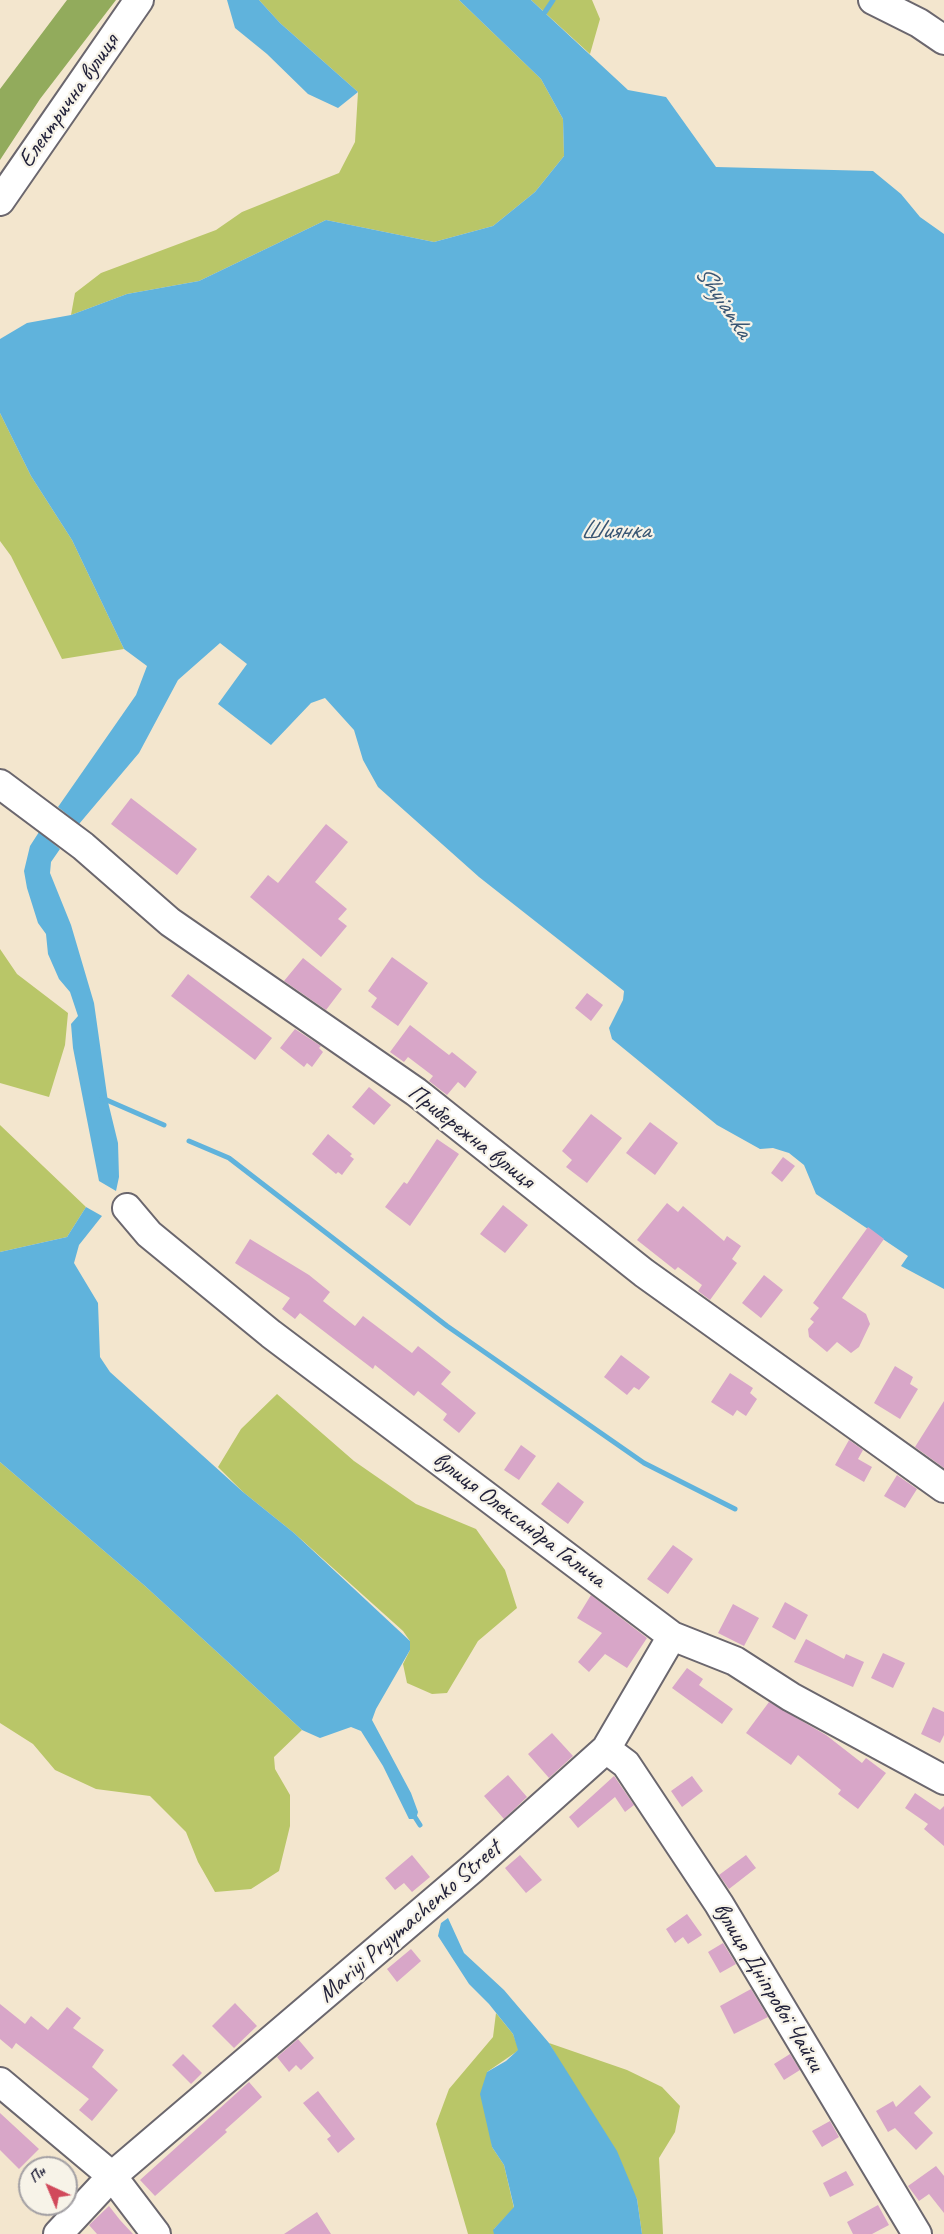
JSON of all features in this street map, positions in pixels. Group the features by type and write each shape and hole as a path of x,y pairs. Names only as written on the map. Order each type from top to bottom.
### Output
{"street":[{"name":"Електрична вулиця","path":"0,201 139,0"},
{"path":"873,0 919,23 944,39"},
{"name":"Прибережна вулиця","path":"0,784 83,846 170,922 416,1092 644,1273 944,1488"},
{"name":"вулиця Олександра Галича","path":"127,1208 149,1234 271,1335 672,1636 735,1661 790,1697 944,1780"},
{"name":"Mariyi Pryymachenko Street","path":"58,2234 112,2176 472,1869 606,1749 672,1636"},
{"name":"вулиця Дніпрової Чайки","path":"606,1749 626,1764 719,1904 917,2234"},
{"path":"0,2082 112,2176 156,2234"}],"green space":[{"path":"67,0 116,0 40,99 0,160 0,89"},
{"path":"259,0 459,0 541,79 563,119 564,156 535,192 493,226 434,242 326,220 199,281 127,294 71,315 75,293 101,273 216,230 242,212 339,173 355,142 358,92 280,23"},
{"path":"531,0 592,0 600,19 590,54"},
{"path":"0,413 31,476 72,540 124,649 62,659 11,556 0,541"},
{"path":"0,949 17,974 68,1013 65,1045 49,1097 0,1083"},
{"path":"0,1125 86,1207 67,1237 0,1252"},
{"path":"277,1394 354,1461 416,1504 476,1529 505,1570 517,1608 478,1641 447,1693 432,1694 407,1683 403,1664 410,1650 410,1641 403,1631 294,1533 243,1492 218,1467 241,1429"},
{"path":"0,1462 145,1586 302,1730 274,1757 275,1769 290,1795 290,1826 279,1871 251,1889 215,1892 198,1862 186,1832 150,1796 96,1789 55,1770 33,1744 0,1723"},
{"path":"496,2013 513,2034 519,2050 487,2072 492,2147 504,2165 514,2208 494,2229 494,2234 468,2234 436,2124 449,2089 493,2037"},
{"path":"549,2043 627,2070 662,2087 680,2106 675,2132 659,2158 663,2234 642,2234 637,2199"}],"water":[{"path":"227,0 259,0 280,23 358,92 338,108 308,94 267,54 235,28"},
{"name":"Шиянка","path":"459,0 531,0 628,90 666,97 716,167 873,171 901,194 920,217 944,234 944,1289 901,1266 908,1256 816,1194 804,1165 789,1153 773,1148 760,1149 717,1125 612,1039 609,1028 623,1000 624,991 479,877 378,787 363,760 354,730 325,698 311,703 271,745 218,704 247,664 220,643 178,680 139,753 79,824 58,807 136,695 147,666 124,649 72,540 31,476 0,413 0,339 27,323 71,315 127,294 199,281 326,220 434,242 493,226 535,192 564,156 563,119 541,79"},
{"path":"39,832 60,849 51,862 50,873 71,925 94,1003 108,1102 118,1143 119,1177 116,1191 99,1181 73,1048 71,1024 78,1016 70,992 59,979 48,954 46,934 38,923 27,888 24,871 30,846"},
{"path":"86,1207 102,1216 79,1245 74,1263 98,1303 100,1357 110,1372 243,1492 294,1533 410,1641 410,1650 372,1720 411,1793 418,1812 416,1819 409,1819 383,1766 361,1731 351,1727 320,1738 302,1730 145,1586 0,1462 0,1252 67,1237"},
{"path":"448,1918 464,1953 504,1990 549,2043 617,2151 637,2199 642,2234 494,2234 493,2230 514,2207 504,2165 492,2147 480,2094 487,2072 506,2061 518,2050 513,2034 489,2004 469,1984 438,1936 441,1923"}],"building":[{"path":"131,798 197,849 177,875 111,824"},
{"path":"326,824 348,842 315,882 347,909 338,919 347,926 321,957 250,897 268,875 278,883"},
{"path":"392,957 428,983 398,1026 371,1007 377,998 368,991"},
{"path":"303,958 342,989 326,1010 284,981"},
{"path":"188,974 272,1038 255,1060 171,996"},
{"path":"587,993 603,1005 591,1021 575,1008"},
{"path":"410,1025 449,1055 452,1052 477,1072 465,1088 458,1082 447,1095 429,1081 433,1076 408,1057 404,1062 390,1052"},
{"path":"295,1029 321,1046 319,1048 323,1052 312,1067 307,1063 304,1067 280,1048"},
{"path":"369,1087 391,1105 374,1125 352,1107"},
{"path":"591,1114 622,1138 587,1183 566,1167 572,1160 562,1151"},
{"path":"650,1122 678,1143 655,1175 626,1153"},
{"path":"328,1134 352,1154 350,1156 354,1159 342,1175 338,1172 336,1174 312,1154"},
{"path":"437,1139 459,1154 410,1226 385,1207 404,1182 407,1184"},
{"path":"783,1157 795,1166 782,1182 771,1173"},
{"path":"667,1203 678,1212 683,1206 724,1241 727,1236 741,1246 732,1259 737,1263 710,1300 698,1291 702,1285 678,1267 675,1270 637,1240"},
{"path":"503,1205 528,1225 505,1253 480,1234"},
{"path":"868,1227 884,1239 842,1298 866,1314 870,1324 859,1347 851,1353 837,1342 827,1352 809,1337 808,1329 814,1322 810,1319 819,1308 813,1303"},
{"path":"250,1239 309,1275 330,1292 323,1301 355,1326 363,1316 412,1353 418,1346 451,1372 441,1384 476,1413 459,1433 443,1420 447,1414 418,1391 414,1396 375,1365 373,1369 300,1313 295,1319 282,1309 290,1298 235,1263"},
{"path":"764,1275 783,1290 761,1318 742,1303"},
{"path":"621,1355 650,1377 639,1390 634,1387 627,1395 604,1377"},
{"path":"895,1366 913,1377 910,1384 918,1389 900,1419 874,1403"},
{"path":"730,1373 753,1388 750,1393 757,1399 746,1416 737,1410 733,1416 711,1402"},
{"path":"944,1401 944,1468 915,1447"},
{"path":"849,1440 863,1450 858,1459 872,1467 864,1482 835,1465"},
{"path":"521,1445 536,1456 519,1480 504,1470"},
{"path":"897,1475 917,1489 905,1508 884,1496"},
{"path":"558,1482 584,1502 568,1524 541,1504"},
{"path":"673,1545 693,1559 668,1594 647,1579"},
{"path":"591,1595 647,1638 627,1668 605,1654 589,1672 578,1662 602,1633 577,1618"},
{"path":"785,1602 808,1615 795,1640 772,1627"},
{"path":"733,1604 759,1618 744,1646 718,1633"},
{"path":"806,1639 844,1659 846,1654 864,1662 853,1687 794,1662"},
{"path":"883,1653 905,1663 893,1688 871,1678"},
{"path":"687,1668 703,1679 699,1685 733,1709 722,1724 672,1688"},
{"path":"769,1702 826,1735 862,1763 866,1758 886,1773 858,1809 838,1794 841,1790 798,1755 791,1765 746,1733"},
{"path":"933,1707 944,1712 944,1735 940,1743 921,1734"},
{"path":"552,1733 573,1756 549,1778 528,1754"},
{"path":"508,1775 527,1797 504,1819 484,1796"},
{"path":"614,1776 634,1805 625,1812 615,1797 578,1828 569,1817"},
{"path":"692,1776 703,1791 682,1807 671,1791"},
{"path":"915,1793 940,1810 944,1806 944,1846 924,1829 928,1824 905,1808"},
{"path":"412,1855 430,1877 412,1892 404,1883 395,1890 385,1878"},
{"path":"520,1855 542,1880 526,1893 505,1868"},
{"path":"746,1855 756,1868 729,1889 719,1875"},
{"path":"687,1914 702,1935 688,1944 683,1937 675,1943 666,1929"},
{"path":"723,1943 736,1964 720,1973 708,1952"},
{"path":"411,1949 421,1961 397,1982 387,1969"},
{"path":"751,1989 768,2017 734,2034 720,2006"},
{"path":"235,2003 257,2026 234,2048 212,2026"},
{"path":"0,2004 25,2024 31,2016 48,2030 67,2007 81,2018 73,2028 104,2050 92,2067 118,2090 92,2121 79,2110 89,2099 16,2043 12,2049 0,2039"},
{"path":"298,2039 314,2058 301,2070 296,2065 289,2072 277,2057"},
{"path":"183,2054 202,2073 191,2084 172,2065"},
{"path":"790,2054 800,2070 784,2080 774,2064"},
{"path":"249,2082 262,2097 225,2130 227,2132 155,2196 140,2180"},
{"path":"920,2085 931,2097 914,2113 933,2133 916,2150 895,2128 888,2132 876,2111 893,2101 896,2107"},
{"path":"318,2091 355,2139 338,2153 327,2139 331,2136 303,2103"},
{"path":"0,2113 39,2149 32,2156 18,2156 18,2168 0,2150"},
{"path":"830,2121 839,2137 822,2147 812,2131"},
{"path":"936,2166 944,2176 944,2213 929,2194 919,2201 908,2186"},
{"path":"846,2171 854,2185 830,2197 823,2183"},
{"path":"878,2205 889,2225 872,2234 853,2234 847,2222"},
{"path":"109,2206 133,2234 97,2234 89,2225"},
{"path":"317,2212 331,2234 284,2234"}],"waterway":[{"path":"545,12 553,0"},
{"path":"102,1098 164,1125"},
{"path":"189,1141 229,1158 447,1326 644,1463 735,1509"},
{"path":"413,1814 420,1825"}],"water label":[{"name":"Shyianka","path":"723,302"}]}
